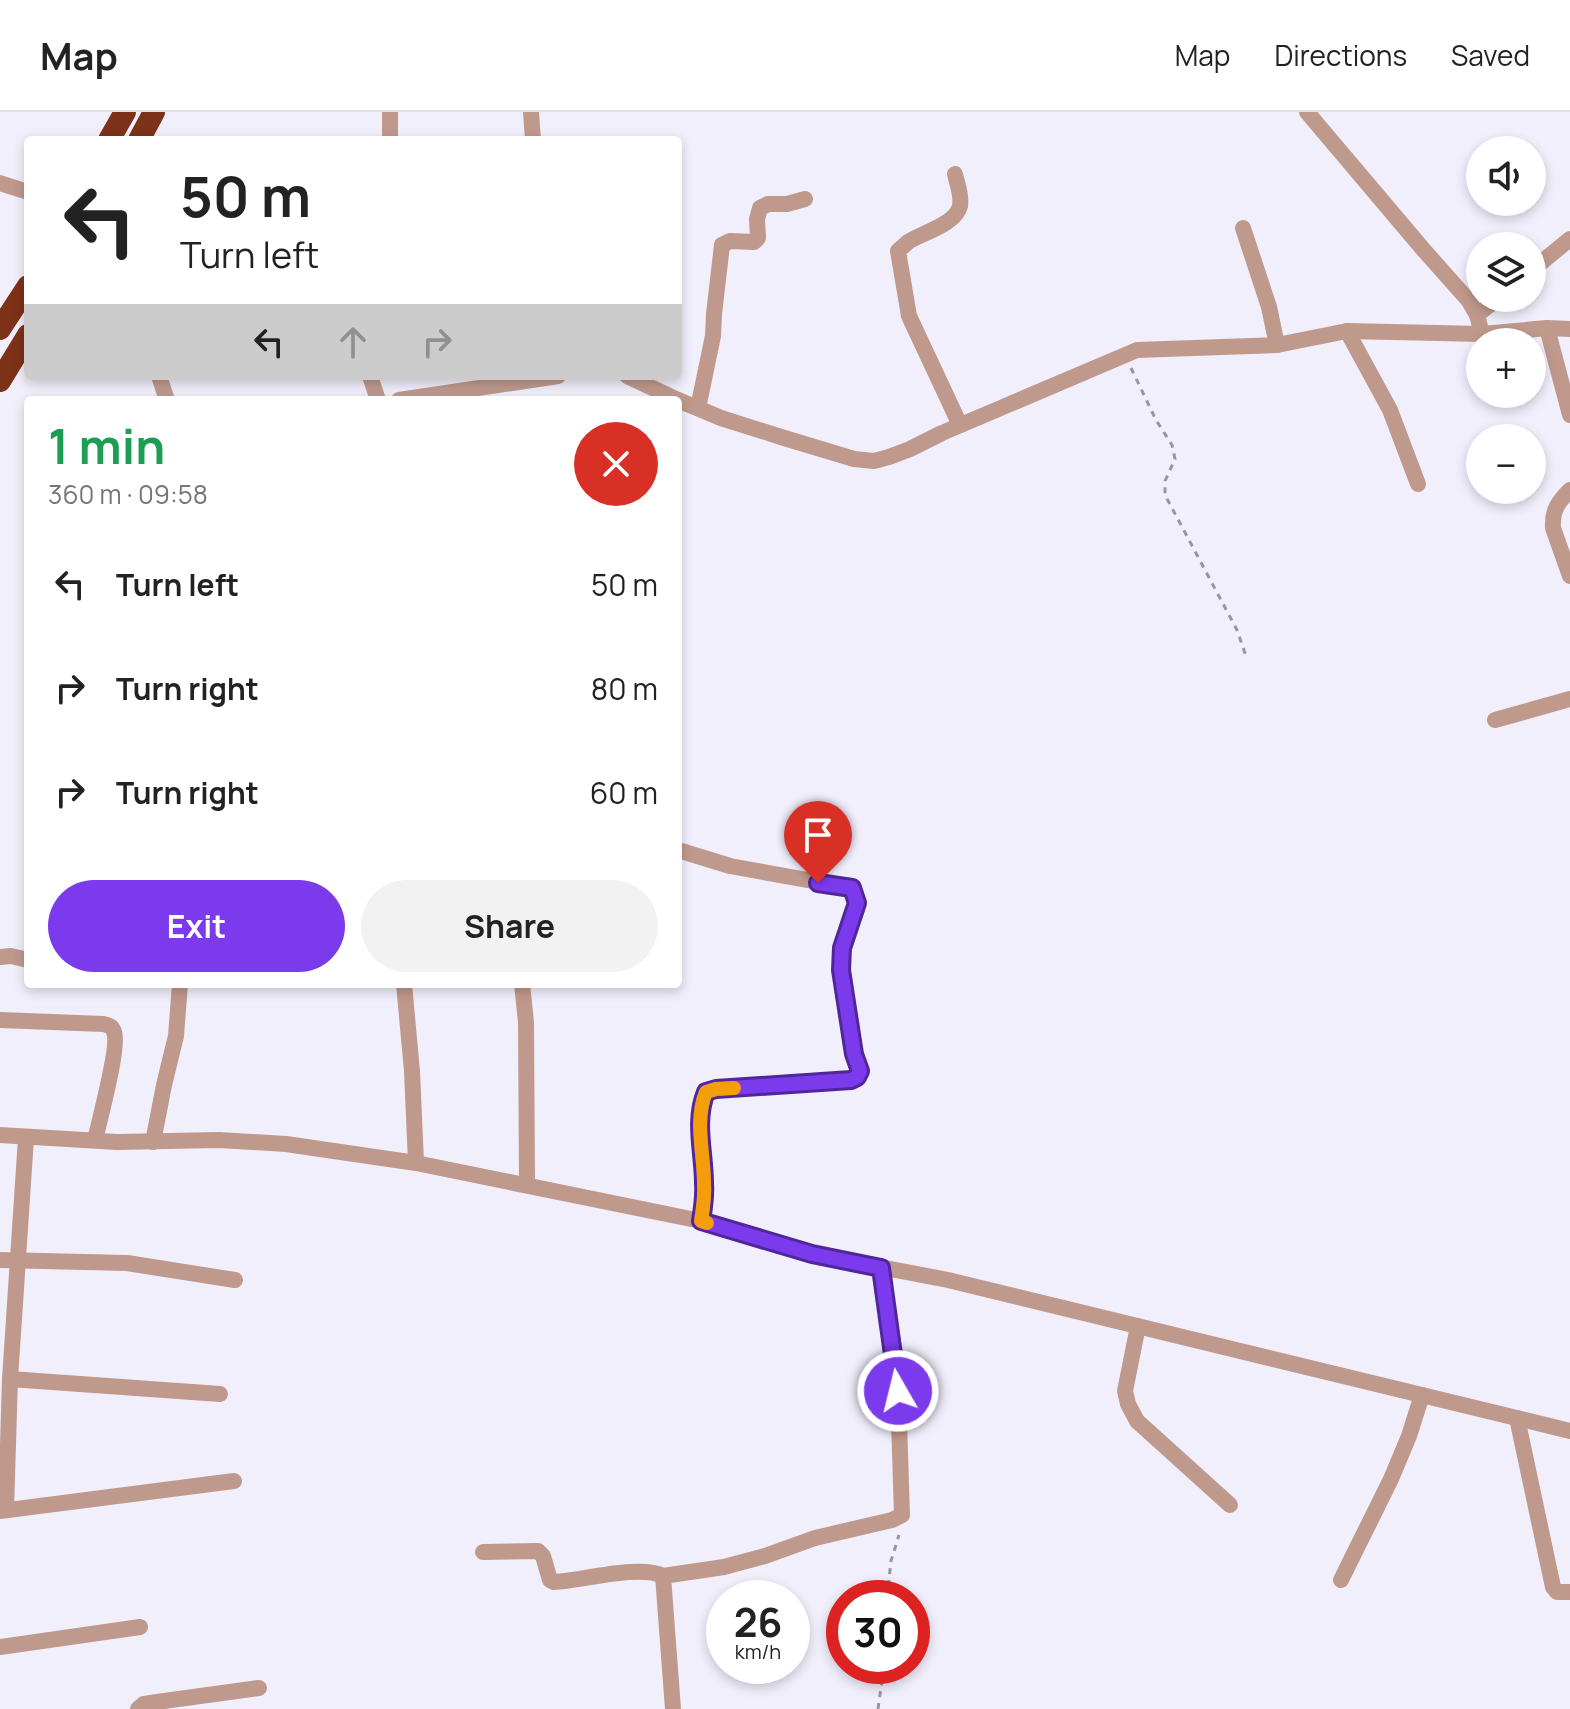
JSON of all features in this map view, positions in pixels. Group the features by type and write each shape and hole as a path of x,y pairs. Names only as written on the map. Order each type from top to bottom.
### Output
{"highway":[{"path":"111,136 125,112"},
{"path":"141,136 154,112"},
{"path":"0,329 24,292"},
{"path":"0,381 24,342"}],"street":[{"path":"390,112 390,136"},
{"path":"531,112 533,136"},
{"path":"1307,112 1469,301 1480,328"},
{"path":"955,174 960,209 953,217 907,242 898,251 909,316 960,425"},
{"path":"0,183 24,191"},
{"path":"698,408 713,336 722,245 730,241 754,242 758,238 760,208 805,199"},
{"path":"1243,228 1269,307 1277,345"},
{"path":"1546,259 1570,239"},
{"path":"1477,315 1481,312"},
{"path":"1570,329 1547,328 1570,415"},
{"path":"682,402 721,418 854,459 874,461 1137,350 1277,345 1347,331 1466,334"},
{"path":"1347,331 1390,410 1418,484"},
{"path":"636,380 670,396"},
{"path":"422,396 507,381"},
{"path":"1570,490 1558,501 1553,528 1570,576"},
{"path":"1495,720 1570,699"},
{"path":"682,851 730,866 852,888 857,903 842,948 841,970 854,1054 860,1071 851,1080 706,1092 700,1126 705,1185 701,1221"},
{"path":"0,957 24,959"},
{"path":"153,1142 176,1036 180,988"},
{"path":"404,988 416,1163"},
{"path":"522,988 526,1022 527,1185"},
{"path":"0,1020 104,1024 111,1027 116,1042 95,1140"},
{"path":"0,1135 117,1142 219,1140 286,1144 416,1163 701,1221 812,1254 948,1280 1570,1431"},
{"path":"26,1138 3,1511 234,1481"},
{"path":"0,1260 127,1263 235,1280"},
{"path":"483,1552 538,1551 543,1556 551,1582 623,1573 655,1572 663,1576 724,1567 902,1515 898,1391 881,1268"},
{"path":"1138,1326 1125,1391 1128,1404 1137,1421 1230,1505"},
{"path":"10,1379 220,1394"},
{"path":"1341,1580 1391,1479 1422,1395"},
{"path":"1517,1418 1553,1587 1557,1592 1570,1592"},
{"path":"663,1576 673,1709"},
{"path":"0,1647 140,1627"},
{"path":"138,1709 144,1704 259,1688"}],"path":[{"path":"1125,355 1156,420 1172,445 1175,459 1165,481 1165,495 1237,630 1247,659"},
{"path":"889,1580 902,1515"},
{"path":"878,1709 881,1684"}],"slow traffic":[{"path":"707,1223 701,1221 705,1185 700,1126 702,1102 706,1092 734,1088"}],"route":[{"path":"818,883 852,888 855,893 857,903 842,948 841,970 854,1054 860,1071 851,1080 706,1092 700,1126 705,1185 701,1221 812,1254 881,1268 898,1391"}]}
